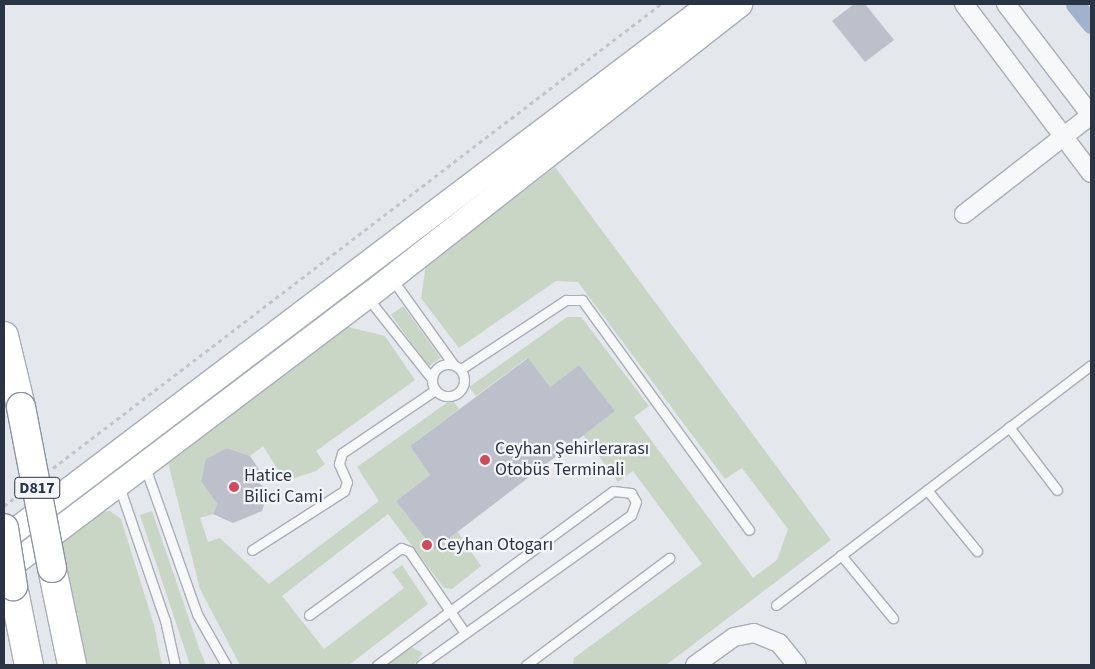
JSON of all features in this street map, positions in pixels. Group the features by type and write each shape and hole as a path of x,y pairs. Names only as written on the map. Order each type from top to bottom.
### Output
{"highway":[{"name":"D817","path":"4,336 21,407 72,665"},
{"path":"4,528 8,578 29,665"}],"main road":[{"path":"4,539 349,274 710,4"},
{"path":"8,578 143,462 367,297 740,4"},
{"path":"375,255 391,278"},
{"path":"349,274 367,297"},
{"path":"134,438 143,462"},
{"path":"109,458 118,483"}],"street":[{"path":"964,4 1091,173"},
{"path":"964,214 1064,138 1091,115 1006,4"},
{"path":"696,665 734,637 754,633 779,643 797,665"}],"lane":[{"path":"367,297 432,379 435,390 446,396 460,391 464,383 457,367 391,278"},
{"path":"432,379 439,366 457,367 566,300 582,300 749,530"},
{"path":"776,605 1091,364"},
{"path":"252,550 344,491 346,478 339,464 342,453 435,390"},
{"path":"1009,428 1057,490"},
{"path":"143,462 196,614 226,665"},
{"path":"118,483 165,620 175,665"},
{"path":"927,490 977,551"},
{"path":"377,665 613,491 627,491 634,497 631,515 421,665"},
{"path":"309,615 401,548 409,551 465,633"},
{"path":"841,555 893,618"},
{"path":"526,665 669,558"}],"path":[{"path":"49,471 661,4"},
{"path":"4,506 26,489"}],"green space":[{"path":"555,167 831,540 666,665 573,665 574,658 702,564 633,471 618,482 583,435 615,411 579,365 550,387 527,358 476,396 469,387 567,317 581,317 649,406 634,417 753,578 777,560 788,529 742,468 725,479 578,282 556,281 459,348 421,298 426,265"},
{"path":"403,306 441,358 428,367 391,315"},
{"path":"344,326 385,336 415,380 316,451 325,464 316,471 285,481 263,446 250,456 227,448 207,459 201,481 217,504 213,514 200,518 208,542 220,538 269,584 379,501 357,467 452,399 459,409 410,446 430,475 396,501 434,550 458,532 481,566 452,589 444,588 388,514 282,596 324,649 404,588 392,572 402,565 428,604 349,665 240,665 200,589 167,459"},
{"path":"110,511 121,519 154,625 162,665 84,665 57,543 96,513"},
{"path":"152,511 206,665 190,665 140,515"},
{"path":"411,647 423,653 414,665 386,665"}],"building":[{"path":"854,4 865,4 894,40 865,62 832,21"},
{"name":"Ceyhan Şehirlerarası Otobüs Terminali","path":"528,358 550,387 579,365 615,411 434,550 396,501 430,475 410,446"},
{"name":"Hatice Bilici Cami","path":"227,448 250,456 262,474 260,484 269,490 262,511 233,523 213,514 217,504 201,481 206,459"}],"waterway":[{"path":"1075,4 1091,24"}],"place":[{"name":"Ceyhan Şehirlerarası Otobüs Terminali","path":"485,460"},
{"name":"Hatice Bilici Cami","path":"234,487"},
{"name":"Ceyhan Otogarı","path":"427,545"}]}
